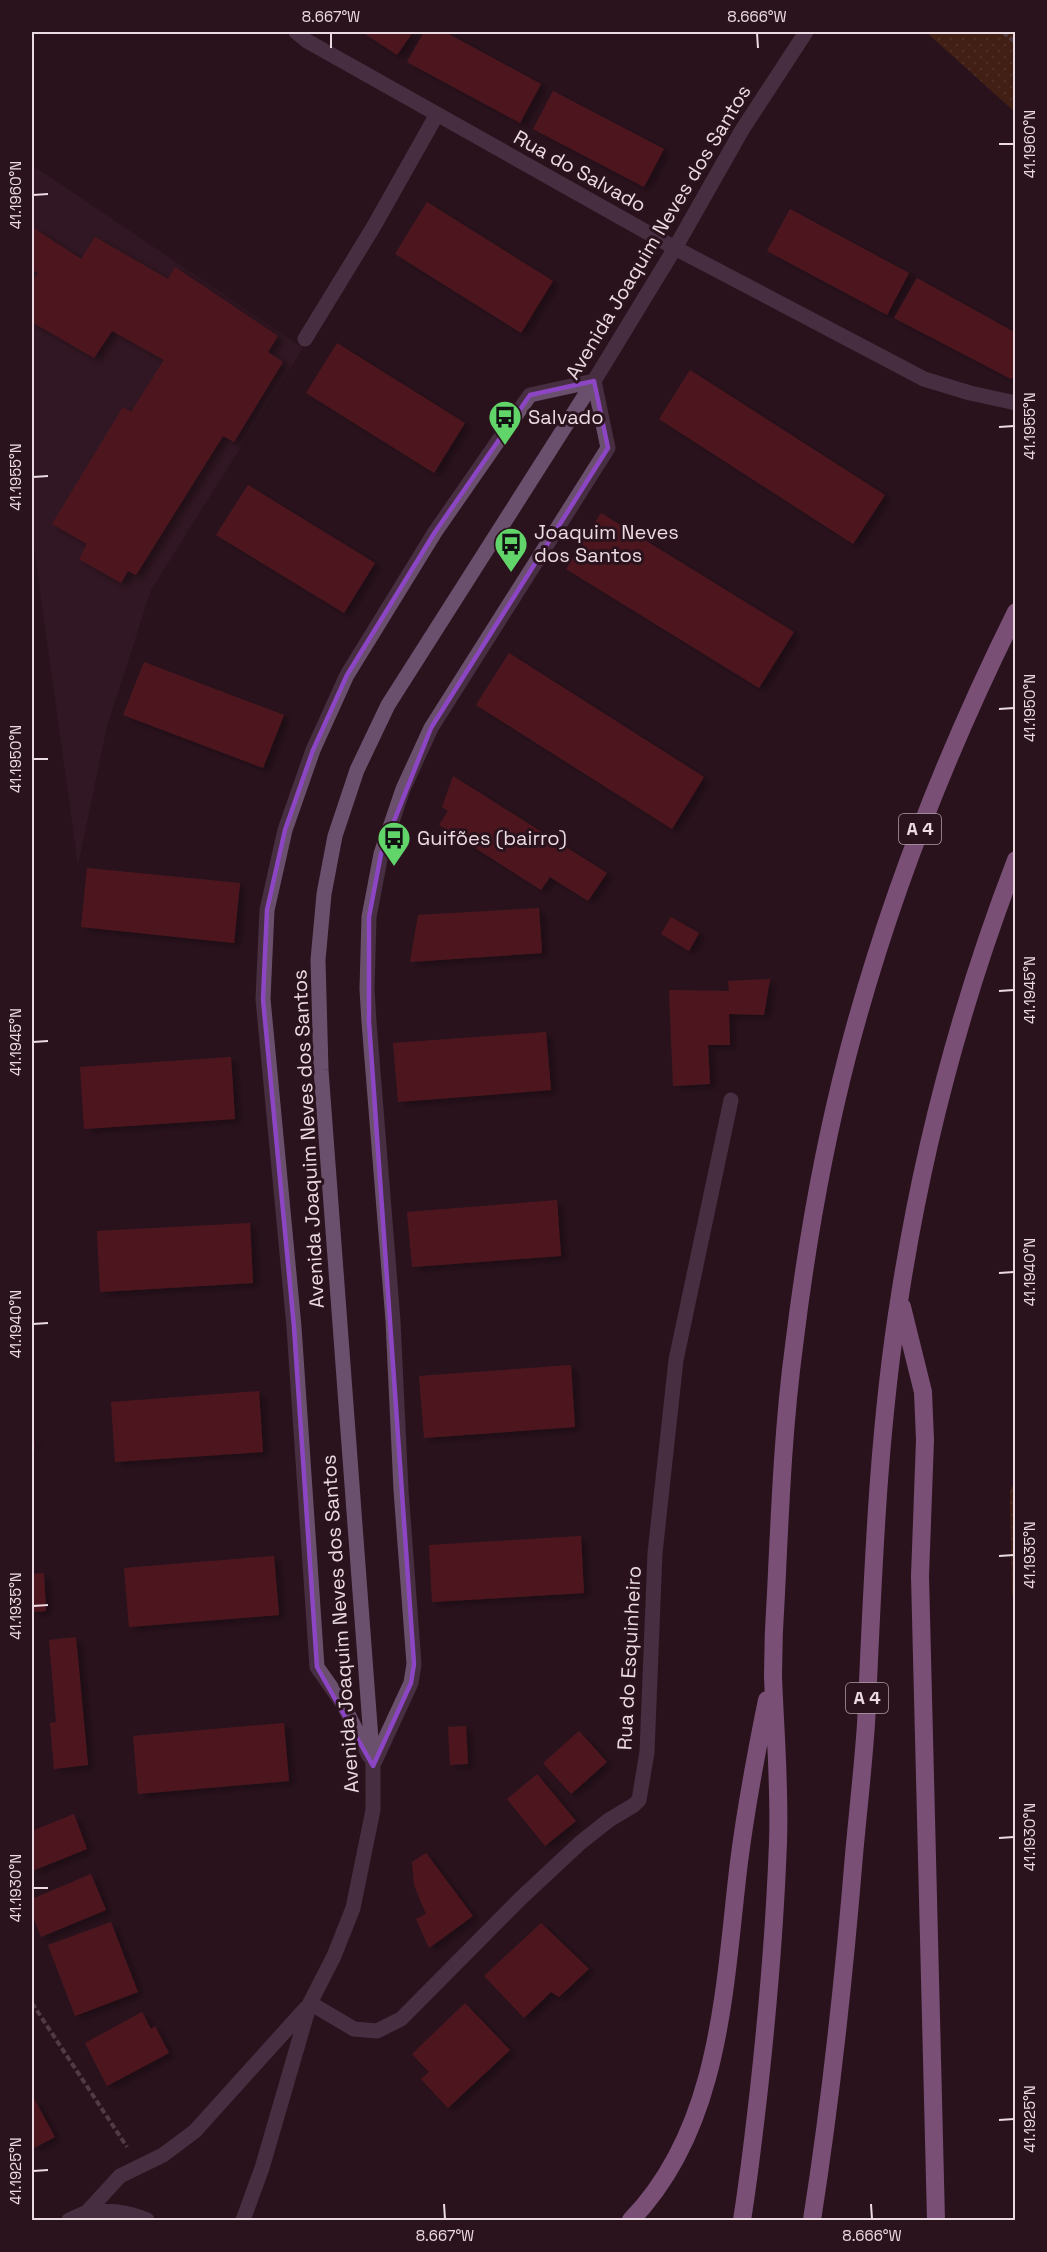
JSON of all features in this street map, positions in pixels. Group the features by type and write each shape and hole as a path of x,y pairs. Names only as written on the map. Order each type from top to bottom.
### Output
{"highway":[{"name":"A 4","path":"742,2220 764,2041 777,1863 778,1776 773,1672 787,1402 800,1297 831,1125 865,992 904,871 952,751 1016,612"},
{"name":"A 4","path":"812,2220 830,2100 846,1954 866,1727 880,1452 899,1297 913,1219 942,1089 978,966 1016,860"},
{"path":"899,1297 923,1392 925,1440 921,1607 936,2220"},
{"path":"631,2220 664,2179 679,2152 693,2121 711,2064 732,1927 750,1781 773,1672"}],"street":[{"name":"Rua do Salvado","path":"296,32 307,41 436,116 675,248 924,378 970,393 1016,403"},
{"name":"Avenida Joaquim Neves dos Santos","path":"243,2220 262,2168 310,2003 334,1956 353,1908 374,1810 373,1766 321,1070 318,960 324,894 335,836 357,770 388,705 594,381 675,248 742,130 806,32"},
{"path":"305,339 374,226 436,116"},
{"path":"594,381 608,448 431,728 403,789 381,854 369,917 367,989 393,1321 401,1490 414,1664 411,1683 373,1766 343,1704 317,1667 294,1327 263,999 267,910 285,830 313,750 347,675 435,532 530,395 594,381"},
{"name":"Rua do Esquinheiro","path":"310,2003 354,2029 377,2031 401,2019 520,1899 580,1843 639,1800 647,1752 655,1553 676,1360 731,1100"},
{"name":"Avenida Joaquim Neves dos Santos","path":"87,2212 120,2176 164,2155 195,2131 310,2003"},
{"name":"Avenida Joaquim Neves dos Santos","path":"69,2220 87,2212 109,2210 132,2214 147,2220"}],"path":[{"path":"1003,32 1016,43"},
{"path":"32,2003 140,2167"}],"highlighted area":[{"path":"594,381 608,448 431,728 381,854 369,917 369,1022 414,1664 411,1683 373,1766 317,1667 294,1327 263,999 267,910 285,830 313,750 347,675 435,532 530,395"}],"shaded area":[{"path":"926,32 1015,32 1015,112"},
{"path":"32,165 303,348 151,590 107,726 78,865 32,533"},
{"path":"1015,1479 1016,1594 1012,1596 1010,1492"}],"building":[{"path":"362,32 413,32 397,55"},
{"path":"424,32 445,32 541,84 520,123 407,62"},
{"path":"553,91 664,149 644,187 533,129"},
{"path":"427,202 553,281 521,333 395,254"},
{"path":"790,209 909,273 887,315 767,251"},
{"path":"32,227 81,259 95,237 168,279 175,267 278,336 268,352 283,362 234,442 223,436 136,575 128,571 121,583 79,559 87,544 52,524 123,407 131,412 164,360 112,331 94,358 32,322 32,283 38,273 32,269"},
{"path":"917,278 1016,333 1016,375 1011,379 894,318"},
{"path":"337,343 465,423 434,473 306,393"},
{"path":"690,370 885,495 853,544 659,419"},
{"path":"248,485 375,563 344,613 216,535"},
{"path":"601,513 794,632 759,688 566,569"},
{"path":"509,653 704,777 672,829 476,705"},
{"path":"144,662 284,715 263,768 123,715"},
{"path":"453,776 607,873 588,901 550,877 541,890 439,825 448,811 442,807"},
{"path":"87,868 240,883 234,943 81,927"},
{"path":"539,908 542,953 410,962 418,915"},
{"path":"671,917 699,933 689,951 661,934"},
{"path":"770,979 764,1015 729,1014 730,1045 708,1045 710,1084 673,1086 669,990 729,991 728,981"},
{"path":"546,1032 551,1090 398,1102 393,1043"},
{"path":"231,1057 235,1119 84,1129 80,1067"},
{"path":"557,1200 561,1256 412,1267 407,1212"},
{"path":"250,1223 253,1283 100,1292 97,1231"},
{"path":"571,1365 575,1427 424,1438 419,1376"},
{"path":"259,1391 263,1452 115,1462 111,1402"},
{"path":"33,1429 35,1449 32,1449"},
{"path":"581,1536 584,1593 432,1602 429,1545"},
{"path":"274,1556 279,1615 129,1627 124,1568"},
{"path":"44,1573 46,1611 32,1612 32,1574"},
{"path":"76,1637 88,1765 54,1769 50,1723 56,1722 49,1640"},
{"path":"284,1723 289,1781 138,1794 133,1736"},
{"path":"466,1726 468,1764 450,1765 448,1727"},
{"path":"579,1731 607,1762 571,1794 543,1763"},
{"path":"537,1774 576,1821 545,1846 507,1799"},
{"path":"74,1814 87,1849 32,1871 32,1831"},
{"path":"426,1853 473,1916 429,1948 416,1919 426,1914 414,1885 412,1862"},
{"path":"91,1874 106,1910 41,1937 32,1914 32,1899"},
{"path":"111,1922 138,1992 75,2016 48,1945"},
{"path":"541,1923 589,1969 559,1997 551,1992 524,2018 484,1976"},
{"path":"465,2003 510,2050 448,2108 421,2079 429,2072 412,2054"},
{"path":"142,2012 151,2029 155,2026 169,2053 107,2086 85,2043"},
{"path":"32,2095 55,2137 32,2149"}],"place":[{"name":"Salvado","path":"505,446"},
{"name":"Joaquim Neves dos Santos","path":"511,573"},
{"name":"Guifões (bairro)","path":"394,867"}]}
